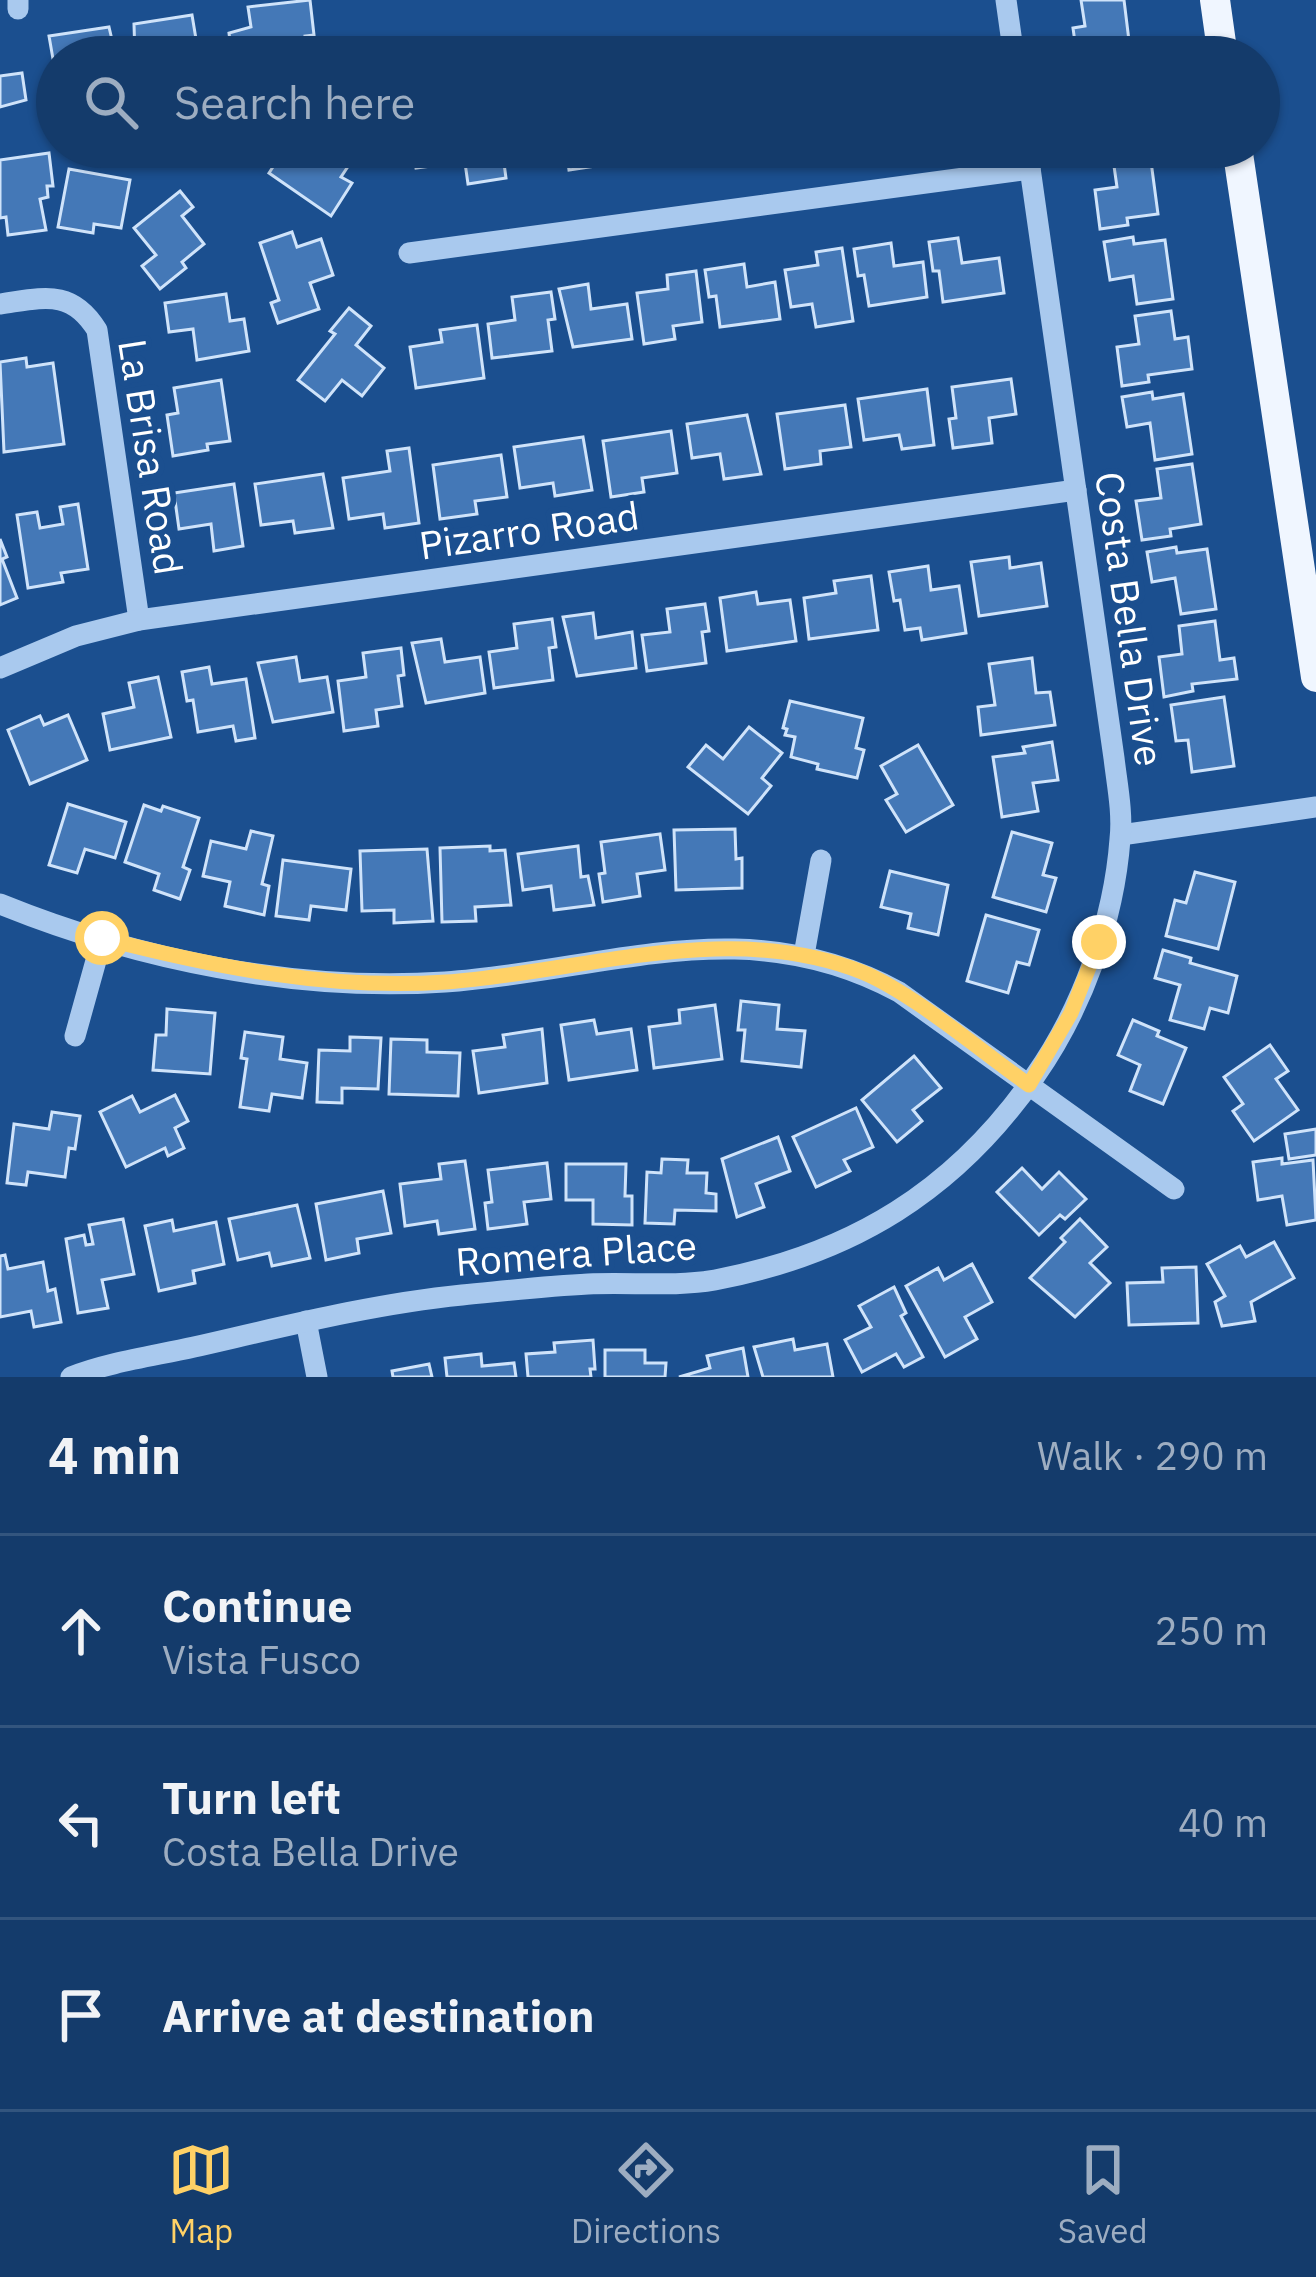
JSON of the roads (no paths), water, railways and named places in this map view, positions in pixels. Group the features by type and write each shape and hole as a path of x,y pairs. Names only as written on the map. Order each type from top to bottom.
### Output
{"main road":[{"path":"1215,0 1220,36"},
{"path":"1240,168 1316,677"}],"street":[{"path":"1006,0 1011,36"},
{"path":"409,253 963,168"},
{"name":"Costa Bella Drive","path":"1029,168 1121,835 1099,942 1071,1013 1029,1085"},
{"name":"La Brisa Road","path":"0,304 64,299 83,308 97,330 139,620"},
{"name":"Pizarro Road","path":"0,668 76,637 139,620 1076,490"},
{"path":"1121,835 1316,807"},
{"path":"804,956 821,860"},
{"path":"0,904 102,938 206,965 372,981 444,982 713,947 759,947 804,956 864,973 899,992 1174,1189"},
{"path":"75,1036 102,938"},
{"name":"Romera Place","path":"70,1377 306,1321 455,1296 587,1284 711,1281 790,1262 868,1231 918,1199 960,1166 1029,1085"},
{"path":"306,1321 317,1377"}]}
